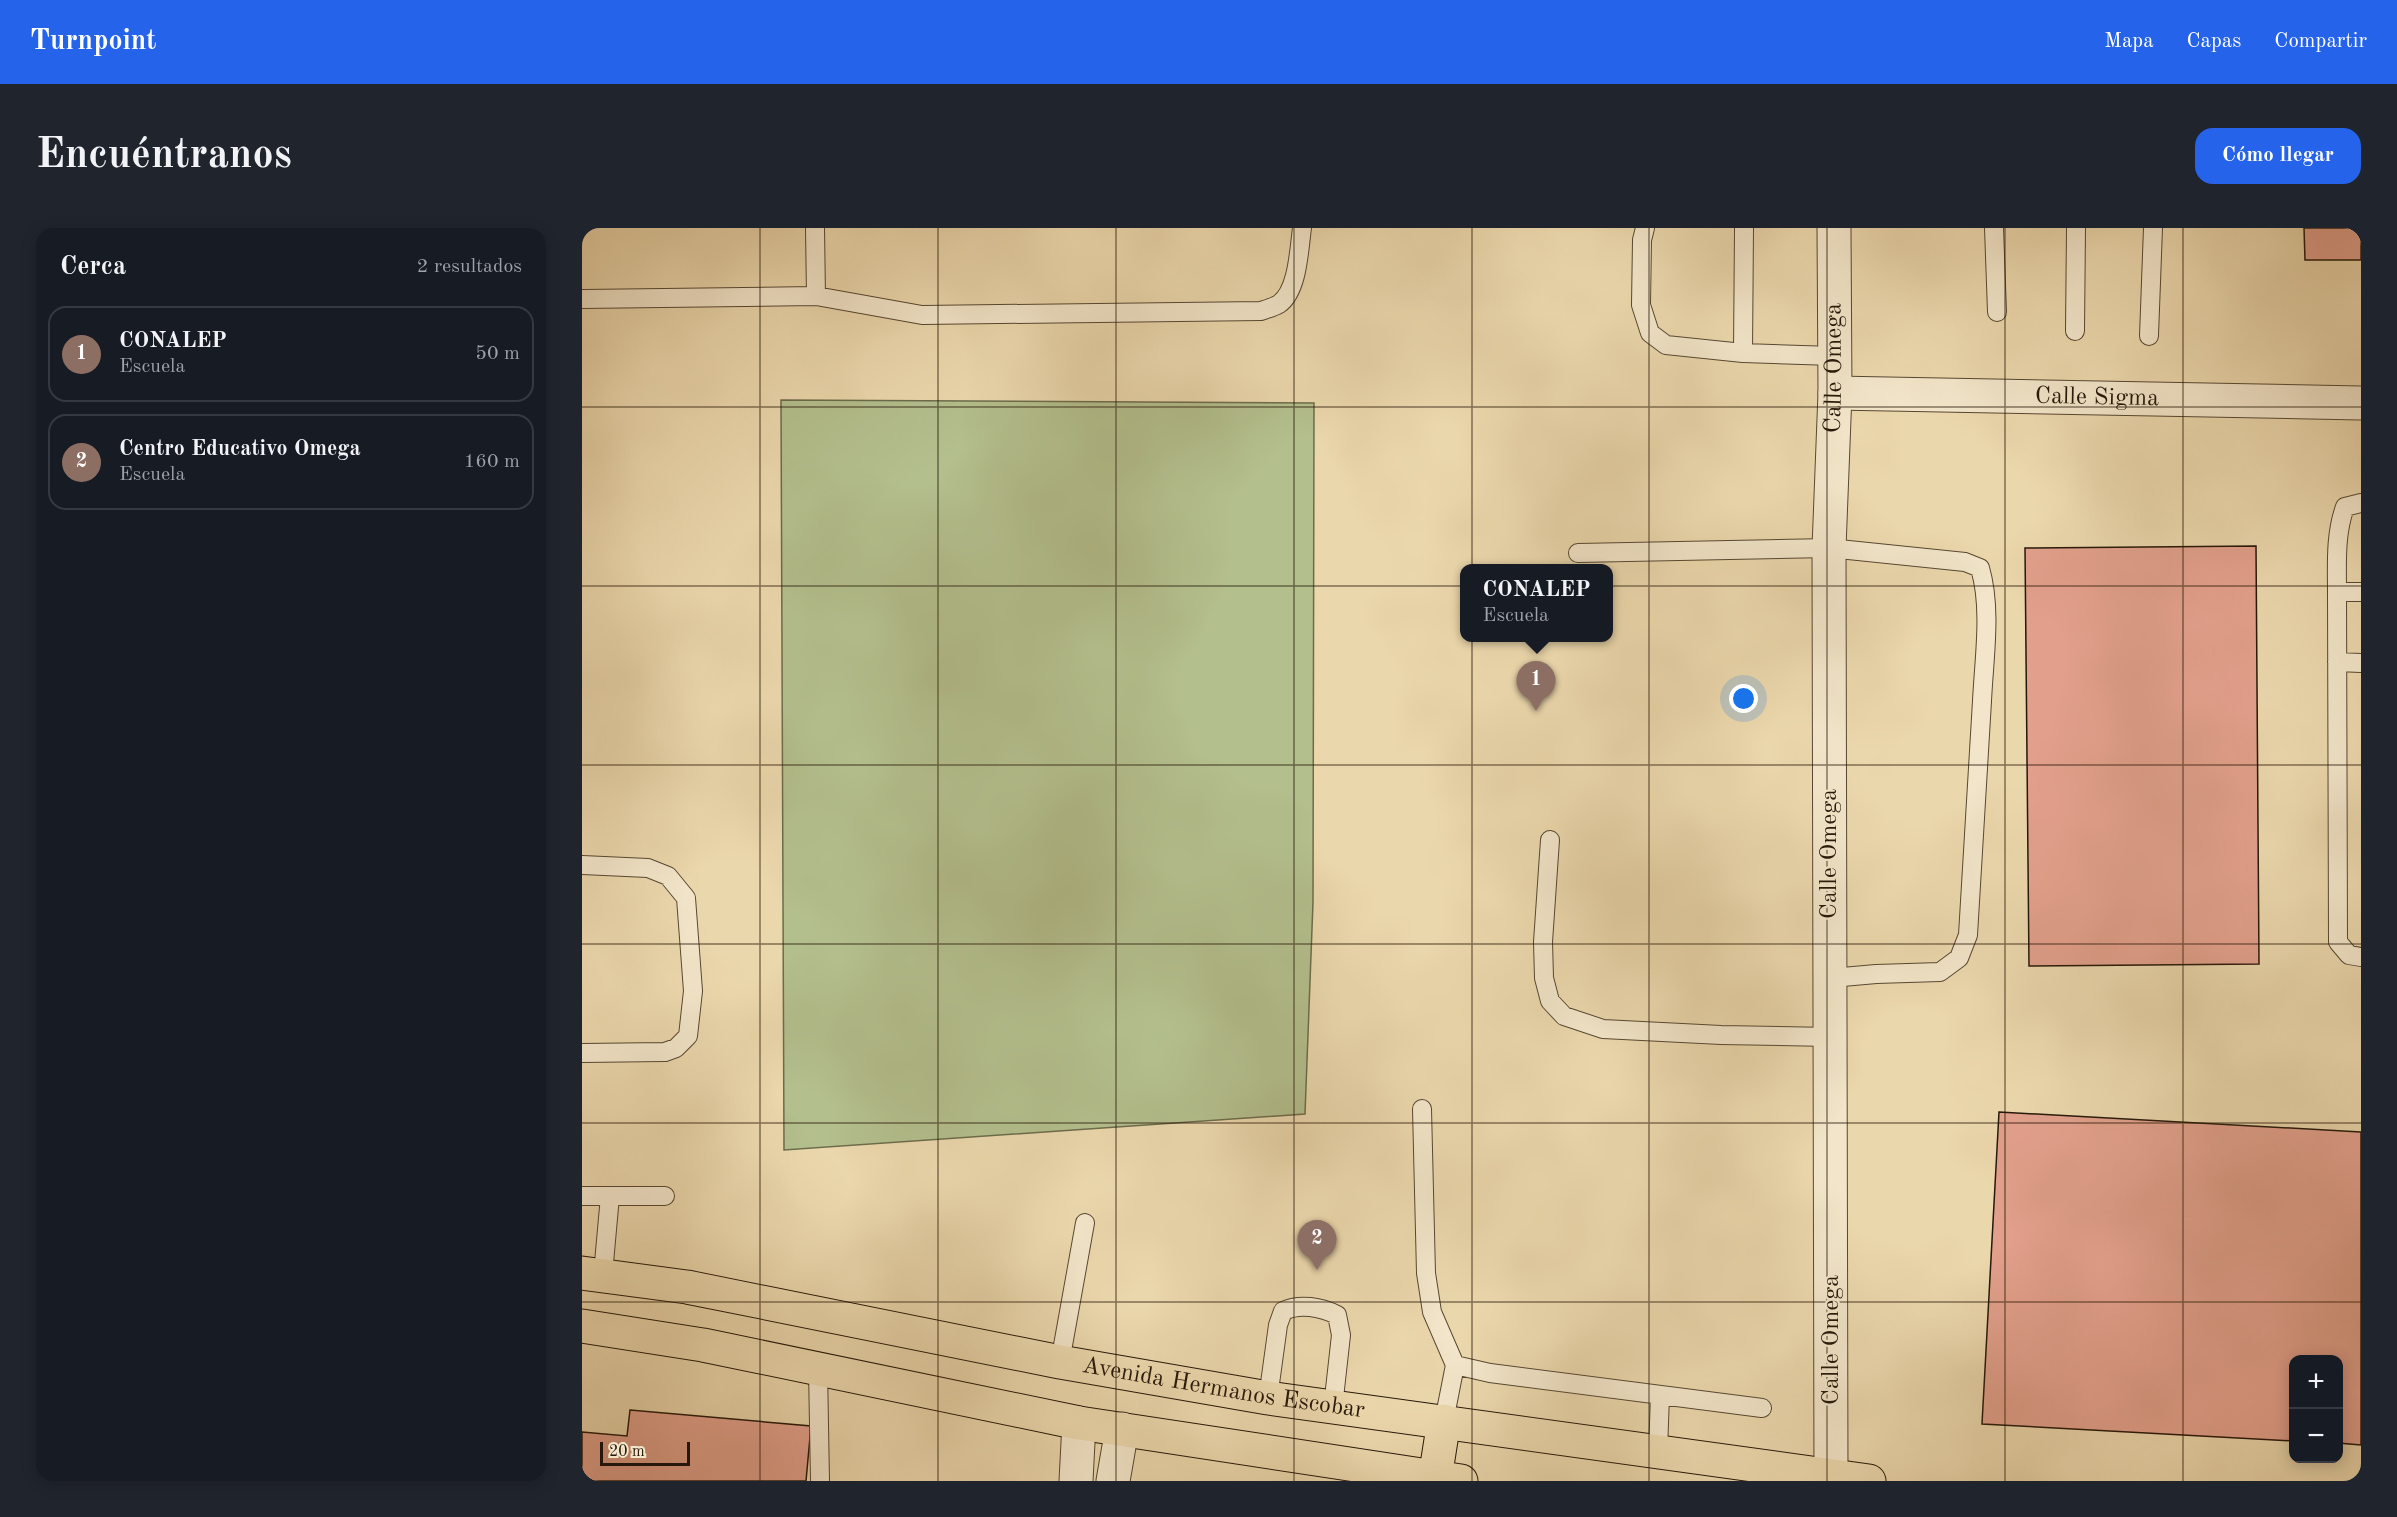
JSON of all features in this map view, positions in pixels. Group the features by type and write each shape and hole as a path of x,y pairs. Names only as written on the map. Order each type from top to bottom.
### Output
{"main road":[{"name":"Avenida Hermanos Escobar","path":"593,1273 687,1287 1060,1362 1268,1398 1658,1451 1832,1478 1869,1481"},
{"path":"818,1368 825,1316"},
{"path":"582,1326 704,1345 1079,1423 1443,1480 1444,1421"}],"street":[{"name":"Calle Omega","path":"1832,1478 1829,548 1835,393 1834,228"},
{"name":"Calle Sigma","path":"1835,393 2322,394 2361,403"},
{"path":"1076,1481 1079,1423"},
{"path":"1113,1481 1122,1429"}],"lane":[{"path":"815,228 816,296"},
{"path":"582,299 816,296 922,315 1261,311 1280,303 1290,289 1296,270 1302,228"},
{"path":"1645,228 1642,240 1641,305 1650,333 1666,345 1743,354 1834,356"},
{"path":"1743,354 1744,228"},
{"path":"1994,228 1997,312"},
{"path":"2075,331 2076,228"},
{"path":"2149,336 2153,228"},
{"path":"2361,503 2345,507 2337,549 2338,942 2349,955 2361,957"},
{"path":"1578,552 1829,548 1965,562 1980,568 1984,582 1985,609 1968,935 1959,958 1940,972 1831,978"},
{"path":"2337,592 2361,592"},
{"path":"2337,662 2361,663"},
{"path":"1550,840 1543,942 1544,978 1550,1001 1564,1016 1603,1029 1721,1035 1831,1037"},
{"path":"582,865 648,868 668,876 686,898 693,991 688,1036 676,1048 665,1052 582,1053"},
{"path":"1422,1109 1426,1272 1432,1312 1455,1365 1444,1421"},
{"path":"582,1196 665,1196"},
{"path":"593,1273 610,1196"},
{"path":"1060,1362 1085,1223"},
{"path":"1268,1398 1278,1325 1283,1311 1294,1306 1325,1309 1337,1315 1341,1335 1333,1407"},
{"path":"1455,1365 1490,1373 1762,1408"},
{"path":"818,1368 820,1481"},
{"path":"1658,1451 1660,1395"}],"green space":[{"path":"781,400 1314,403 1313,902 1305,1114 784,1150"}],"building":[{"path":"2304,228 2361,228 2361,260 2305,260"},
{"path":"2256,546 2259,964 2029,966 2025,548"},
{"path":"1999,1112 2361,1132 2361,1445 2343,1443 2343,1355 2289,1355 2289,1441 1982,1424"},
{"path":"630,1410 811,1426 806,1481 582,1481 582,1432 627,1436"}],"place":[{"name":"CONALEP","path":"1536,711"},
{"name":"Centro Educativo Omega","path":"1317,1270"}]}
